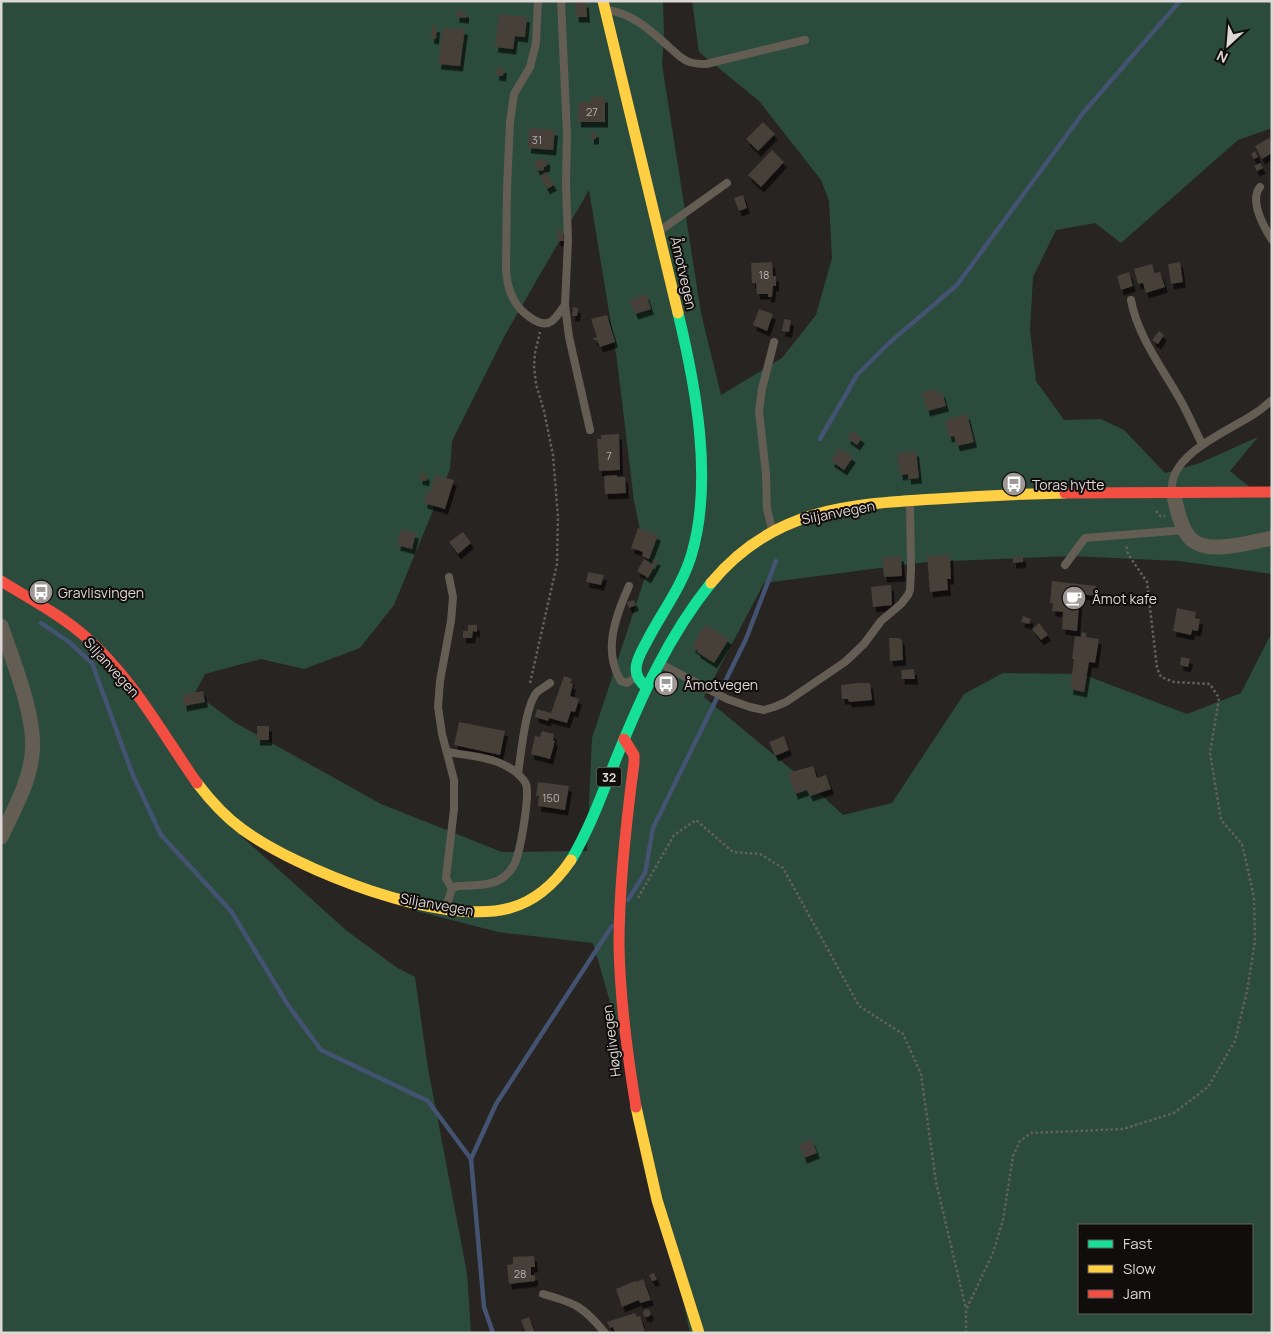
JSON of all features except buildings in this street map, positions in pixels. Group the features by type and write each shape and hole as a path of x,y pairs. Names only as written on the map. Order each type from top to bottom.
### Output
{"main road":[{"name":"Åmotvegen","path":"604,5 683,332 700,441 702,466 700,517 692,555 638,660 636,667 637,676"},
{"name":"Siljanvegen","path":"1,580 71,625 101,651 135,690 205,792 220,810 240,827 280,852 323,872 396,897 446,909 474,912 503,910 531,899 551,884 569,863 586,832 647,688 686,615 712,580 740,552 773,530 824,512 910,500 1023,494 1272,492"},
{"path":"637,676 647,688"},
{"name":"Høglivegen","path":"624,739 634,754 622,876 619,969 626,1050 635,1109 647,1163 699,1333"}],"street":[{"path":"1173,493 1179,516 1192,539 1198,543 1216,547 1272,538"},
{"path":"1,626 28,709 32,733 32,754 29,770 1,837"}],"lane":[{"path":"538,1 536,44 530,67 514,94 510,122 507,189 507,282 513,299 529,316 541,323 552,321 565,305"},
{"path":"561,1 567,135 568,241 565,305 569,337 590,430"},
{"path":"604,5 637,20 682,58 694,64 706,64 805,40"},
{"path":"659,232 727,183"},
{"path":"1260,187 1257,191 1256,199 1259,211 1272,240"},
{"path":"1132,300 1133,312 1154,359 1182,403 1202,444"},
{"path":"773,530 767,509 766,474 759,411 762,389 774,342"},
{"path":"1173,493 1172,481 1177,468 1202,444 1256,413 1272,400"},
{"path":"659,663 727,699 750,707 764,710 774,708 786,702 845,662 864,644 881,621 901,604 908,595 911,569 910,500"},
{"path":"1065,565 1085,538 1186,530"},
{"path":"449,577 453,597 451,621 440,681 438,707 442,734 454,780 455,795 446,878 452,889"},
{"path":"629,586 616,618 612,641 612,655 621,681 627,683 637,676"},
{"path":"518,774 525,728 532,700 538,692 550,683"},
{"path":"446,909 452,889 457,886 492,883 504,878 513,868 518,856 528,795 526,785 518,774 506,766 493,760 447,752"},
{"path":"543,1294 578,1306 594,1319 605,1333"}],"path":[{"path":"532,700 529,686 557,564 558,545 558,517 552,455 544,411 536,384 534,366 541,323"},
{"path":"966,1310 993,1253 1002,1220 1013,1156 1020,1141 1031,1133 1123,1129 1174,1113 1208,1087 1235,1041 1247,991 1255,942 1254,897 1242,844 1221,820 1210,753 1219,698 1210,684 1174,682 1161,677 1157,668 1147,582 1128,554 1125,536"},
{"path":"638,899 674,835 696,820 733,852 760,854 783,868 859,1006 903,1034 921,1074 936,1182 966,1310 966,1333"}],"green space":[{"path":"1,1 663,1 664,36 662,64 701,313 721,395 782,358 816,315 832,258 829,201 821,180 759,101 699,52 692,1 1272,1 1272,128 1238,140 1121,243 1095,223 1056,230 1033,277 1030,330 1036,381 1064,420 1101,419 1124,430 1165,473 1200,463 1258,437 1230,471 1252,489 1272,486 1272,574 1179,561 1073,556 926,562 764,583 704,697 815,789 843,815 892,803 964,694 1003,673 1082,674 1187,714 1241,693 1272,632 1272,1333 690,1333 646,1126 593,943 498,932 417,911 240,835 347,931 396,967 415,977 428,1068 467,1273 471,1333 1,1333","holes":["589,190 617,360 634,501 648,568 592,738 587,851 502,852 381,804 234,722 195,693 205,674 261,659 304,669 360,648 394,605 450,469 452,441 505,335"]}],"waterway":[{"path":"820,439 857,375 889,343 957,285 1083,113 1180,1"},
{"path":"628,900 645,873 653,828 746,639 776,561"},
{"path":"41,623 69,642 92,663 132,773 161,835 231,911 288,1005 321,1050 428,1101 471,1159 496,1104 612,926"},
{"path":"471,1159 484,1307 493,1333"}],"traffic: fast":[{"path":"647,688 637,675 637,662 688,565 698,525 701,495 700,433 691,371 678,313"},
{"path":"571,860 590,823 635,713 657,667 682,624 711,583"}],"traffic: slow":[{"path":"603,1 678,313"},
{"path":"711,583 735,558 760,539 786,525 813,515 842,508 904,501 1065,493"},
{"path":"197,783 229,819 267,845 333,877 371,891 410,902 447,909 481,912 510,908 528,901 545,890 571,860"},
{"path":"636,1107 657,1200 699,1333"}],"traffic: jam":[{"path":"1065,493 1272,492"},
{"path":"1,581 67,622 103,654 133,689 197,783"},
{"path":"624,739 634,755 634,763 622,876 619,945 624,1026 636,1107"}],"place":[{"name":"Toras hytte","path":"1014,484"},
{"name":"Gravlisvingen","path":"41,592"},
{"name":"Åmot kafe","path":"1074,598"},
{"name":"Åmotvegen","path":"666,684"}]}
